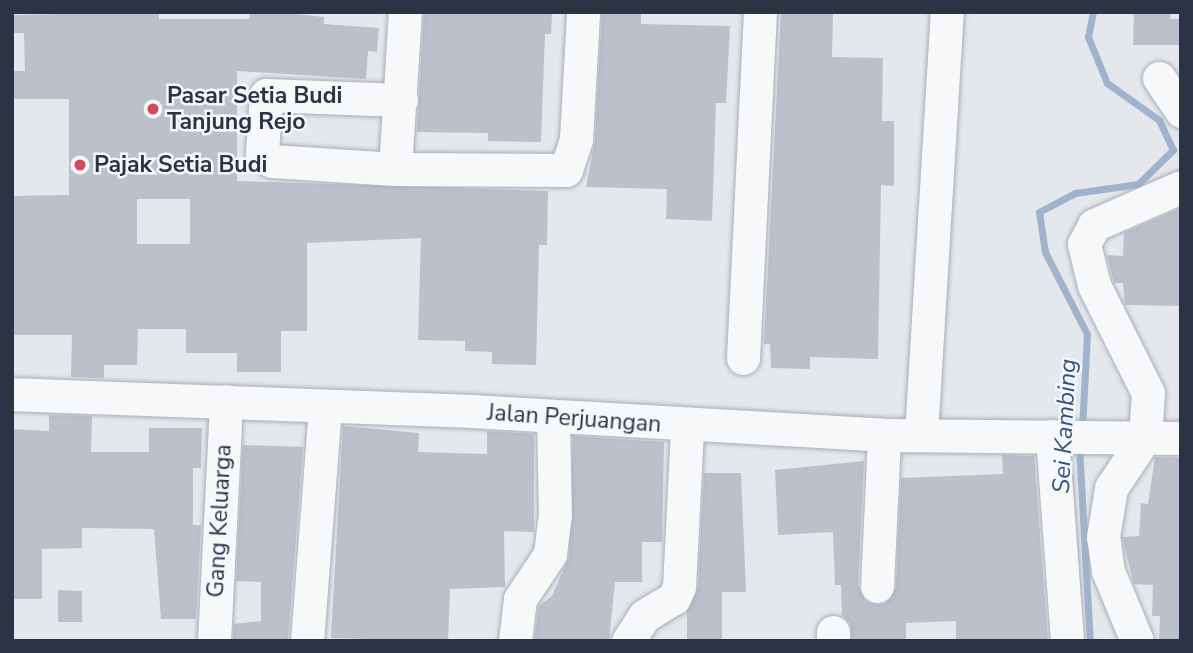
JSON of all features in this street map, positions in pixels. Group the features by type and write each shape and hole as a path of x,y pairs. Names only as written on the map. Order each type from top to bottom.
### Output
{"street":[{"path":"395,169 405,12"},
{"path":"401,100 276,92 262,102 267,158 395,169 566,170 576,139 583,12"},
{"path":"743,358 760,12"},
{"path":"921,434 947,12"},
{"path":"1159,78 1181,111"},
{"path":"1137,641 1108,571 1103,537 1111,488 1140,437 1147,387 1094,285 1084,244 1094,225 1181,187"},
{"name":"Jalan Perjuangan","path":"12,394 226,401 687,428 884,435 1181,438"},
{"name":"Gang Keluarga","path":"214,641 226,401"},
{"path":"307,641 325,406"},
{"path":"515,641 520,599 550,554 555,516 553,419"},
{"path":"628,641 643,616 674,598 679,587 687,428"},
{"path":"877,586 884,435"},
{"path":"1059,435 1067,641"}],"building":[{"path":"159,12 159,19 249,19 250,12 279,12 324,17 324,24 379,28 377,52 368,51 366,79 237,71 237,181 548,191 547,245 539,245 536,365 492,364 492,352 465,351 465,341 418,340 421,238 307,243 307,331 281,331 281,372 237,372 237,353 186,353 186,329 138,329 137,365 104,365 104,378 71,377 72,335 13,335 12,196 69,195 69,99 12,99 12,71 25,71 24,33 12,33 12,15","holes":["137,199 190,199 190,244 137,244"]},
{"path":"424,12 552,12 551,34 545,34 541,142 488,141 488,133 417,132"},
{"path":"781,12 833,12 832,57 883,58 882,121 894,121 894,186 881,185 878,359 810,357 810,369 771,368 770,344 764,344"},
{"path":"1134,12 1171,12 1170,19 1181,19 1181,45 1133,45"},
{"path":"602,13 641,14 641,24 730,26 726,103 716,103 712,221 666,219 667,189 586,187 595,140"},
{"path":"1181,208 1181,306 1125,305 1123,283 1114,283 1107,255 1123,256 1124,233"},
{"path":"49,415 92,416 91,452 149,452 149,428 202,428 201,468 193,468 193,525 201,525 196,619 161,619 154,529 82,528 82,548 42,549 42,599 12,599 12,429 49,431"},
{"path":"343,426 419,433 418,452 487,454 487,431 534,434 534,532 504,531 505,587 450,589 448,641 331,638"},
{"path":"573,436 664,442 662,542 642,542 642,582 615,582 609,641 534,641 539,606 552,596 569,557"},
{"path":"243,445 303,447 288,641 233,641 234,624 261,621 261,582 236,581"},
{"path":"1002,455 1034,456 1048,641 956,640 956,621 906,623 906,641 852,641 850,623 842,615 841,585 835,585 833,532 778,535 775,470 864,461 858,585 866,602 877,605 886,603 896,588 901,478 1003,474"},
{"path":"1155,457 1181,458 1181,641 1159,641 1160,616 1152,616 1153,585 1134,584 1122,537 1139,536 1141,503 1148,504"},
{"path":"704,473 741,473 746,592 722,592 722,641 687,641 687,611 698,588"},
{"path":"58,590 82,591 82,622 58,622"}],"waterway":[{"name":"Sei Kambing","path":"1082,429 1087,334 1045,252 1039,212 1075,193 1138,184 1173,150 1159,120 1107,83 1088,37 1093,12"},
{"name":"Sei Kambing","path":"1079,447 1090,641"}],"place":[{"name":"Pasar Setia Budi Tanjung Rejo","path":"153,109"},
{"name":"Pajak Setia Budi","path":"80,165"}]}
